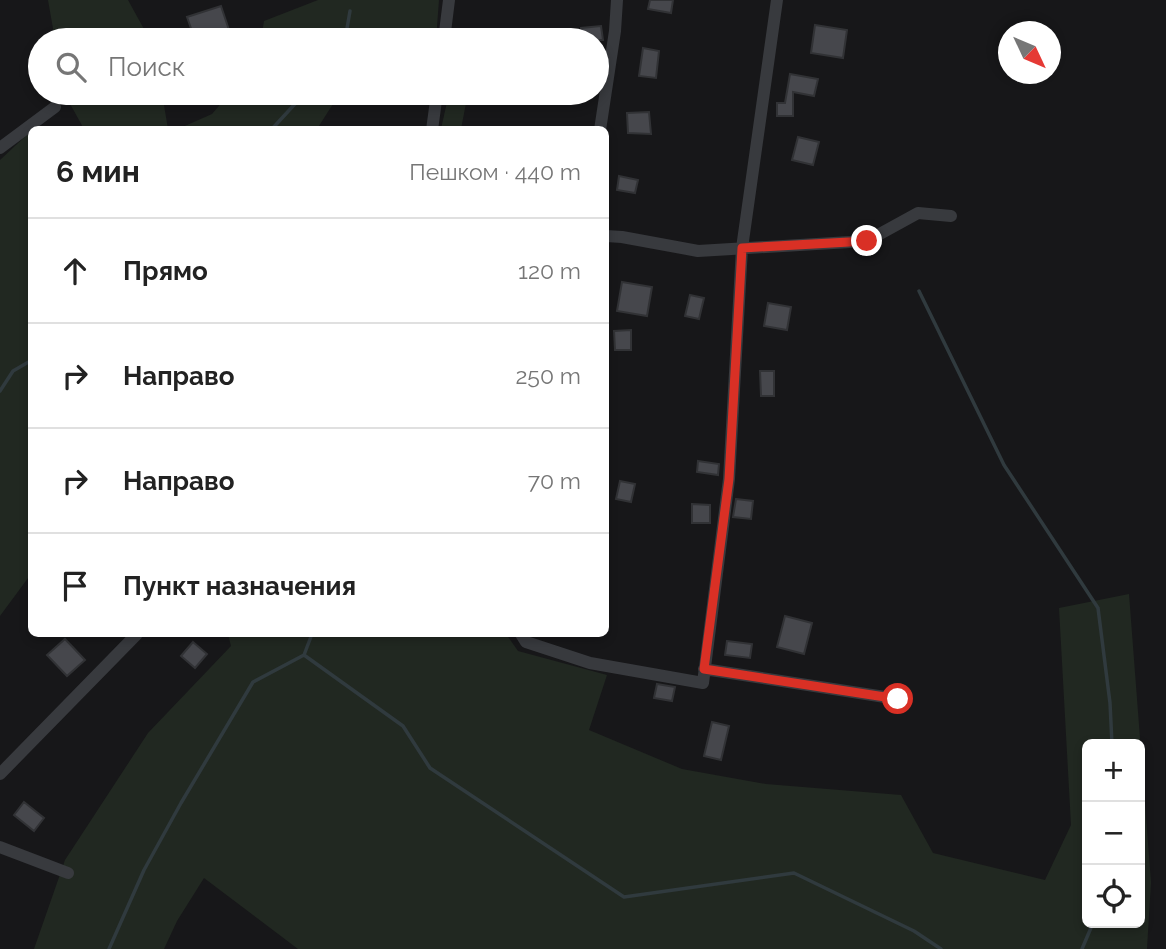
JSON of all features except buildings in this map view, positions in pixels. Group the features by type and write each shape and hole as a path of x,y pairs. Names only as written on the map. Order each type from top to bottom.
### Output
{"street":[{"path":"446,28 449,0"},
{"path":"609,71 617,0"},
{"path":"523,637 526,642 590,663 703,683 729,479 742,248 777,0"},
{"path":"433,126 435,105"},
{"path":"601,126 604,105"},
{"path":"30,126 55,107"},
{"path":"0,148 28,127"},
{"path":"609,236 698,251 867,241 918,213 951,216"},
{"path":"0,774 134,637"},
{"path":"704,669 898,699"},
{"path":"0,847 68,873"}],"shaded area":[{"path":"48,0 128,0 143,28 53,28"},
{"path":"318,0 439,0 437,28 263,28 264,21"},
{"path":"71,105 164,105 168,126 82,126"},
{"path":"220,105 332,105 319,126 185,126 212,114"},
{"path":"446,105 466,105 462,126 442,126"},
{"path":"28,134 28,578 0,616 0,160"},
{"path":"1129,594 1140,739 1082,739 1082,928 1145,928 1145,803 1151,882 1147,949 298,949 204,878 177,921 164,949 34,949 65,860 148,733 231,646 229,637 508,637 518,651 607,675 589,730 682,769 766,784 901,795 933,853 1045,880 1071,825 1059,608"}],"waterway":[{"path":"347,28 350,11"},
{"path":"275,126 294,105"},
{"path":"919,291 1004,465 1098,608 1112,739"},
{"path":"0,391 13,371 28,362"},
{"path":"311,637 304,655 403,726 430,768 624,897 794,873 914,931 941,949"},
{"path":"109,949 144,870 253,682 304,655"},
{"path":"1082,949 1091,928"}],"route":[{"path":"867,241 742,248 729,479 704,669 898,699"}]}
